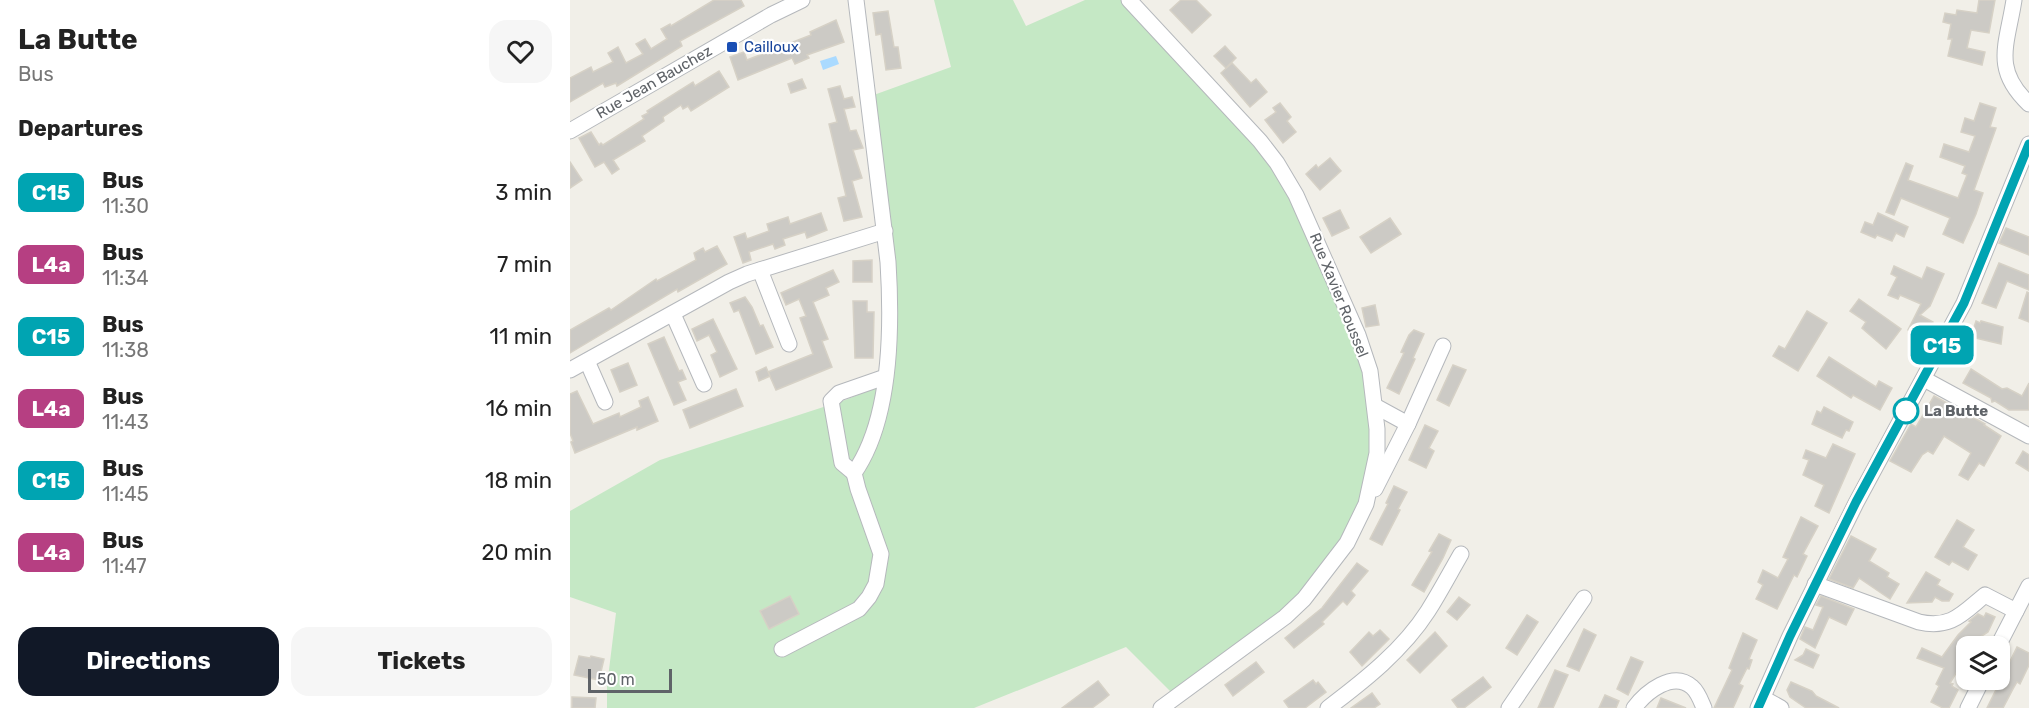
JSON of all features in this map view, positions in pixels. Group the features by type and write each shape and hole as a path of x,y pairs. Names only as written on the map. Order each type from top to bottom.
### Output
{"street":[{"name":"Rue Jean Bauchez","path":"570,131 762,20 802,0"},
{"path":"783,649 859,609 876,584 880,570 881,554 858,489 858,467 878,422 889,347 890,291 885,231 856,0"},
{"name":"Rue Xavier Roussel","path":"1129,0 1260,141 1296,195 1358,335 1370,371 1375,406 1377,453 1366,504 1347,543 1318,582 1285,617 1161,708"},
{"path":"2014,0 2005,65 2010,82 2029,104"},
{"path":"1781,708 1760,703 1856,502 1964,303 2029,144"},
{"path":"570,370 729,282 885,231"},
{"path":"760,270 789,344"},
{"path":"673,314 704,384"},
{"path":"1366,504 1382,478 1443,346"},
{"path":"587,361 605,402"},
{"path":"858,467 842,463 831,401 839,393 885,377"},
{"path":"1924,379 2029,436"},
{"path":"1375,406 1408,424"},
{"path":"1328,708 1375,671 1398,648 1428,612 1461,554"},
{"path":"1815,584 1932,625 1956,619 1985,595 2016,612"},
{"path":"2003,636 2029,586"},
{"path":"1509,708 1584,598"},
{"path":"1634,708 1648,693 1661,684 1674,681 1684,682 1694,688 1704,708"},
{"path":"1968,708 1977,690"}],"green space":[{"path":"934,0 1013,0 1026,26 1085,0 1129,0 1260,141 1313,232 1375,406 1366,504 1304,599 1176,697 1126,647 974,708 607,708 607,686 616,613 570,597 570,511 660,460 848,399 876,387 877,390 886,387 890,249 871,96 951,67"}],"water":[{"path":"836,56 839,64 823,70 820,61"}],"building":[{"path":"714,0 741,0 744,6 680,41 682,46 617,86 616,83 605,87 603,83 570,102 570,78 591,67 593,72 613,62 608,53 618,47 626,63 643,54 636,44 645,39 651,49 667,39 661,29 670,24 671,26"},
{"path":"1181,0 1196,0 1211,15 1192,33 1170,10"},
{"path":"1979,0 1995,0 1989,33 1971,30 1967,48 1985,52 1982,65 1948,56 1952,39 1948,39 1951,24 1943,22 1945,13 1956,15 1957,10 1977,13"},
{"path":"888,11 894,47 898,47 901,68 886,70 881,34 876,35 873,13"},
{"path":"836,20 844,42 807,55 809,58 795,64 792,58 738,80 730,57 744,52 747,60 811,35 810,32"},
{"path":"1225,46 1236,58 1226,68 1214,56"},
{"path":"1232,63 1251,83 1256,79 1267,92 1250,107 1221,73"},
{"path":"719,71 729,87 691,111 688,106 683,109 681,105 663,117 664,121 642,136 645,141 613,160 619,169 612,174 604,162 595,167 579,138 591,132 599,145 601,143 603,145 644,119 642,116 648,113 647,111 693,82 695,86"},
{"path":"802,79 806,88 791,93 788,84"},
{"path":"840,86 844,99 852,97 855,107 844,109 850,131 856,130 863,148 853,150 862,178 852,181 862,217 844,221 838,198 846,196 829,124 837,122 828,89"},
{"path":"1280,103 1291,117 1287,121 1296,132 1283,143 1265,120 1276,112 1273,108"},
{"path":"1980,103 1996,108 1990,127 1996,128 1974,190 1983,193 1963,243 1943,234 1950,218 1901,198 1894,215 1886,212 1906,163 1913,166 1908,180 1958,198 1967,175 1962,173 1965,166 1940,157 1944,144 1969,152 1975,136 1961,132 1965,118 1974,121"},
{"path":"1330,158 1341,171 1320,190 1306,174 1316,165 1318,168"},
{"path":"570,162 582,180 570,188"},
{"path":"1340,210 1349,228 1332,236 1323,218"},
{"path":"821,213 827,230 807,238 805,232 783,239 785,245 775,249 773,244 749,252 751,260 743,263 734,237 745,233 747,239 769,231 767,224 788,217 790,224"},
{"path":"1878,213 1908,227 1904,237 1896,233 1892,241 1877,235 1875,238 1861,232 1865,222 1873,225"},
{"path":"1390,218 1401,234 1371,253 1360,237"},
{"path":"2006,228 2029,237 2029,255 1999,243"},
{"path":"717,246 727,264 678,292 677,289 570,353 570,330 609,308 611,310 656,279 657,281 696,260 694,253 703,248 705,252"},
{"path":"872,260 872,282 853,282 853,261"},
{"path":"1999,263 2029,275 2029,290 2007,281 1996,308 1982,303"},
{"path":"1894,266 1922,279 1927,267 1944,274 1930,306 1920,315 1933,322 1925,338 1908,330 1921,304 1900,295 1898,299 1888,295 1897,277 1891,274"},
{"path":"833,270 839,282 826,288 829,295 813,302 828,339 822,341 832,367 776,390 768,372 813,354 800,318 806,316 799,299 786,305 781,293"},
{"path":"2027,292 2029,293 2029,322 2019,318"},
{"path":"745,297 760,326 763,325 773,347 756,354 739,310 734,312 730,303"},
{"path":"1859,299 1901,329 1886,349 1862,328 1866,322 1850,311"},
{"path":"853,301 867,301 867,312 874,312 873,358 855,358"},
{"path":"1375,305 1379,325 1366,327 1362,308"},
{"path":"1807,311 1827,323 1798,371 1773,356 1779,346 1785,349"},
{"path":"713,319 737,369 720,377 711,355 717,352 709,335 697,341 692,329"},
{"path":"1976,321 2003,327 2001,344 1971,337"},
{"path":"1414,330 1424,334 1399,394 1387,388 1404,353 1401,352"},
{"path":"664,337 679,371 682,370 686,379 678,382 686,400 674,405 648,344"},
{"path":"1955,344 1974,351 1970,364 1951,357"},
{"path":"1829,357 1876,387 1879,381 1892,388 1880,410 1853,395 1851,398 1817,376"},
{"path":"628,363 637,385 620,392 611,370"},
{"path":"1453,365 1466,370 1449,406 1437,400"},
{"path":"766,367 770,376 759,381 756,372"},
{"path":"1971,369 2002,389 2007,388 2022,396 2029,383 2029,410 2009,410 1963,383"},
{"path":"736,389 743,406 690,428 683,410"},
{"path":"577,391 593,424 619,413 620,417 641,407 639,401 648,397 658,421 637,430 637,427 575,453 570,433 570,394"},
{"path":"1934,396 1985,424 2001,436 1984,466 1979,463 1968,480 1959,475 1971,453 1944,436 1933,454 1928,451 1922,455 1911,472 1890,461 1911,424 1916,427"},
{"path":"1824,407 1853,422 1849,431 1846,430 1842,438 1812,424 1817,411 1821,413"},
{"path":"1425,425 1438,431 1429,448 1434,451 1426,468 1409,460"},
{"path":"1833,444 1855,454 1829,513 1815,506 1824,485 1803,475 1809,460 1803,458 1806,450 1826,458"},
{"path":"2023,451 2029,455 2029,471 2016,463"},
{"path":"1394,486 1407,492 1382,545 1370,539 1388,504 1386,503"},
{"path":"1801,517 1818,526 1803,554 1807,556 1797,577 1794,575 1777,609 1756,599 1763,585 1758,582 1763,570 1778,578 1788,559 1783,557"},
{"path":"1957,520 1974,530 1963,547 1977,555 1968,570 1952,561 1949,565 1935,557"},
{"path":"1439,534 1451,540 1424,592 1412,585 1432,552 1429,551"},
{"path":"1851,536 1876,549 1869,561 1889,573 1887,577 1899,584 1890,599 1859,578 1853,588 1829,579"},
{"path":"1357,563 1368,571 1351,591 1355,595 1347,605 1343,601 1322,622 1324,624 1294,648 1285,638 1322,608"},
{"path":"1926,572 1940,580 1937,585 1953,594 1949,601 1942,601 1935,597 1932,602 1907,603"},
{"path":"790,596 799,614 769,629 760,611"},
{"path":"1821,596 1854,609 1846,625 1829,617 1815,648 1800,639 1805,627 1813,630 1823,607 1816,605"},
{"path":"1459,597 1470,605 1457,620 1447,612"},
{"path":"1986,613 1995,617 1988,632 1982,636 1957,636 1978,614 1984,617"},
{"path":"1527,615 1538,622 1517,655 1506,648"},
{"path":"1584,629 1596,635 1579,671 1567,666"},
{"path":"1380,630 1389,639 1362,666 1350,652 1369,632 1373,636"},
{"path":"1435,632 1447,646 1420,673 1407,660"},
{"path":"1743,633 1757,640 1749,659 1752,660 1749,669 1747,668 1739,684 1743,686 1733,708 1714,708 1732,670 1729,668"},
{"path":"1956,638 1956,673 1950,683 1958,690 1949,708 1943,708 1931,702 1944,668 1917,658 1922,648 1942,657"},
{"path":"2017,647 2029,653 2029,665 2020,684 2017,682 2003,708 1987,708 1996,690 2010,690 2010,661"},
{"path":"1806,649 1819,655 1813,668 1795,660 1803,655"},
{"path":"579,656 604,659 599,680 574,675"},
{"path":"1631,657 1643,662 1628,695 1617,689"},
{"path":"1256,662 1264,672 1233,696 1225,685"},
{"path":"1555,670 1568,675 1553,708 1538,708"},
{"path":"1483,677 1491,687 1464,708 1458,708 1452,700"},
{"path":"1313,680 1316,684 1318,682 1326,692 1305,708 1289,708 1284,701"},
{"path":"1098,681 1109,695 1103,700 1092,708 1062,708"},
{"path":"1791,682 1812,691 1816,696 1839,708 1806,708 1790,697 1787,690"},
{"path":"1372,693 1380,704 1374,708 1351,708"},
{"path":"1605,695 1619,701 1616,708 1599,708"},
{"path":"572,697 596,698 595,708 572,708"},
{"path":"1661,698 1686,708 1657,708"}],"bus line":[{"name":"C15","path":"1758,708 1790,636 1856,502 1964,303 2029,144"}],"place":[{"name":"Cailloux","path":"732,47"},
{"name":"La Butte","path":"1906,411"}]}
